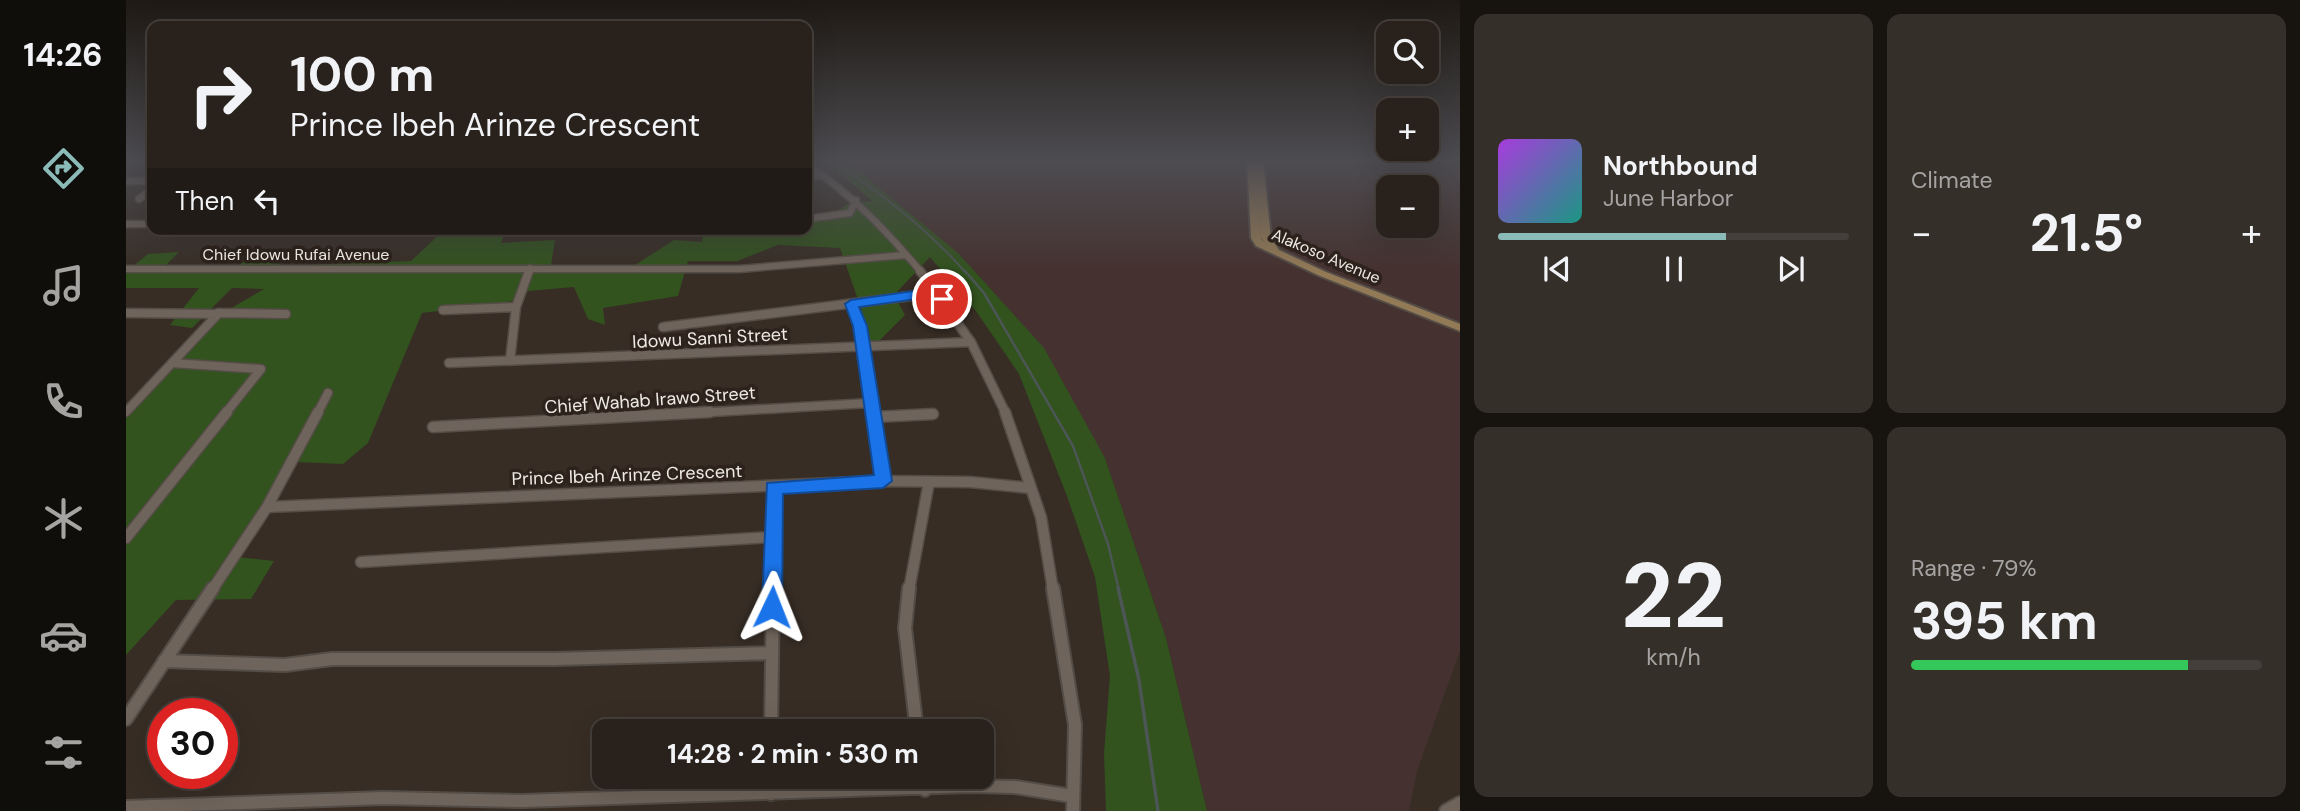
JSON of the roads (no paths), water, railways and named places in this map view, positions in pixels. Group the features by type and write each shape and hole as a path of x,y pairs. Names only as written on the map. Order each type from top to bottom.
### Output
{"street":[{"path":"853,198 878,220 971,342 1006,413 1041,517 1074,725 1076,761 1072,804 1015,787 994,786"},
{"name":"Alakoso Avenue","path":"1253,198 1256,239 1259,244 1312,270 1460,326"},
{"name":"Alakoso Avenue","path":"1262,198 1266,239 1271,246 1460,326"},
{"path":"812,218 850,213 854,210 856,200"},
{"path":"126,224 147,224"},
{"name":"Chief Idowu Rufai Avenue","path":"126,269 739,269 906,255"},
{"path":"510,361 516,307 530,268"},
{"path":"663,327 934,292"},
{"path":"851,304 860,326 861,348 870,403 875,417 883,481"},
{"path":"443,310 516,307"},
{"path":"126,412 217,313"},
{"path":"128,315 286,314"},
{"name":"Idowu Sanni Street","path":"449,363 971,342"},
{"path":"126,538 261,369 172,363"},
{"path":"126,719 267,507 328,393"},
{"name":"Chief Wahab Irawo Street","path":"433,427 870,403"},
{"path":"875,417 933,414"},
{"name":"Prince Ibeh Arinze Crescent","path":"267,507 444,502 594,491 774,488 883,481 970,482 1030,488"},
{"path":"916,719 905,628 910,577 929,482"},
{"path":"771,719 774,488"},
{"path":"361,562 774,537"},
{"path":"164,661 285,665 331,659 554,659 771,653"},
{"path":"771,789 771,794"},
{"path":"126,807 178,807 271,799 428,797 522,801 771,794 841,789"},
{"path":"1446,811 1460,803"}],"waterway":[{"path":"884,198 936,241 966,273"},
{"path":"965,271 984,293 1073,446 1108,544 1119,590"},
{"path":"1118,588 1139,680 1158,811"}]}
